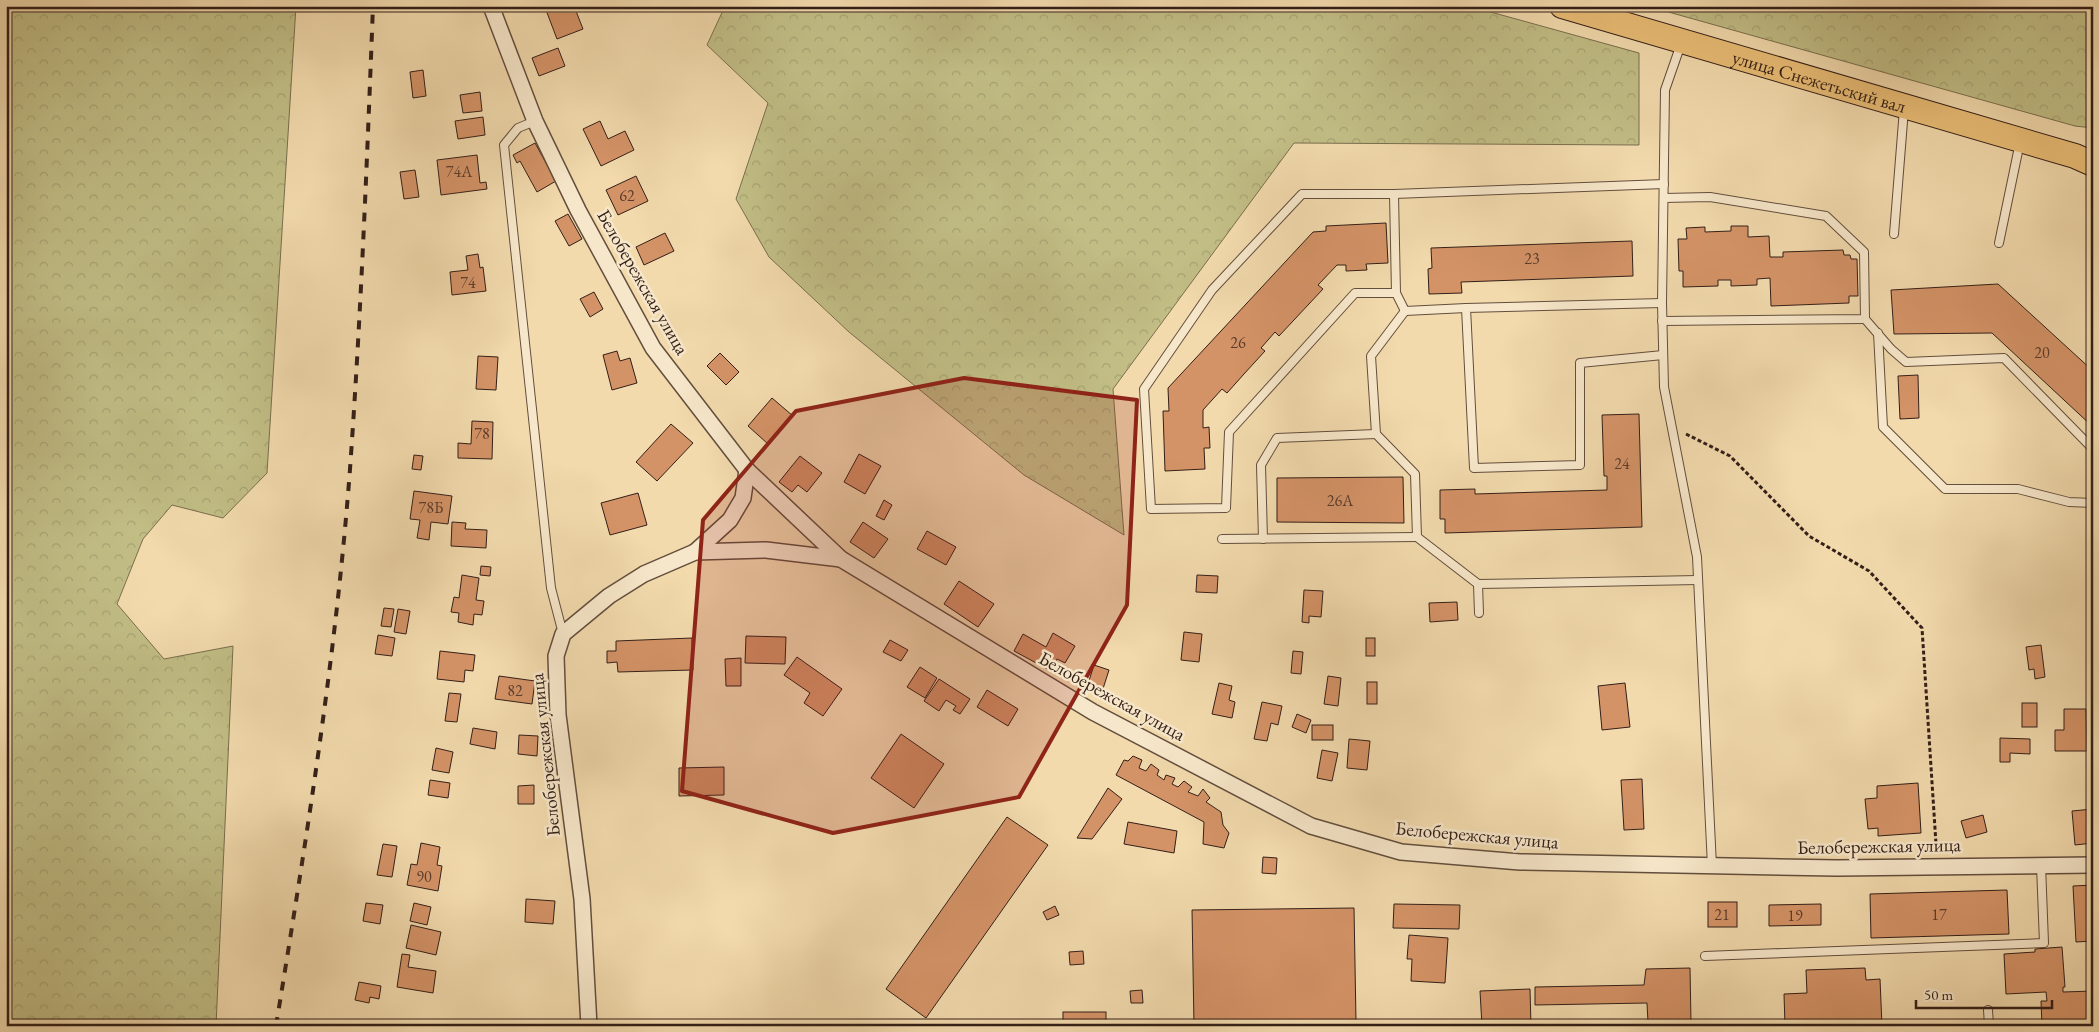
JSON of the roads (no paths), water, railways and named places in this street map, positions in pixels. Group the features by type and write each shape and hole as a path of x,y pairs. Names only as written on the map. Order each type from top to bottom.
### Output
{"main road":[{"name":"улица Снежетьский вал","path":"1562,6 1594,11 1682,42 2087,159"}],"street":[{"name":"Белобережская улица","path":"492,6 535,122 578,210 653,348 747,470 841,559 1093,712 1311,826 1401,852 1520,862 1712,866 1837,868 2093,865"},
{"path":"695,552 730,520 743,498 747,470"},
{"name":"Белобережская улица","path":"589,1026 582,899 558,715 556,656 563,634 609,596 644,574 695,552 766,550 841,559"}],"lane":[{"path":"1682,42 1665,90 1662,303 1664,387 1697,557 1712,866"},
{"path":"1894,234 1904,107"},
{"path":"535,122 518,128 504,145 551,588 563,634"},
{"path":"1998,243 2021,140"},
{"path":"1396,293 1355,293 1229,432 1226,508 1151,509 1144,389 1212,290 1302,194 1394,194 1664,184"},
{"path":"1394,194 1396,293 1405,311"},
{"path":"1664,198 1710,197 1826,216 1864,252 1865,318 1891,349 1906,362 2004,358 2093,449"},
{"path":"1405,311 1662,303"},
{"path":"1466,308 1474,468 1580,465 1580,363 1663,355"},
{"path":"1405,311 1371,356 1376,434 1415,474 1417,537"},
{"path":"1662,321 1865,318"},
{"path":"1878,333 1883,427 1945,489 2018,489 2069,502 2093,503"},
{"path":"1263,538 1261,464 1277,438 1376,434"},
{"path":"1222,538 1417,537 1478,584 1698,580"},
{"path":"1478,584 1479,613"},
{"path":"1705,956 2044,943 2041,865"},
{"path":"1988,1010 1989,1026"}],"railway":[{"path":"276,1026 319,748 344,539 357,353 373,6"}]}
